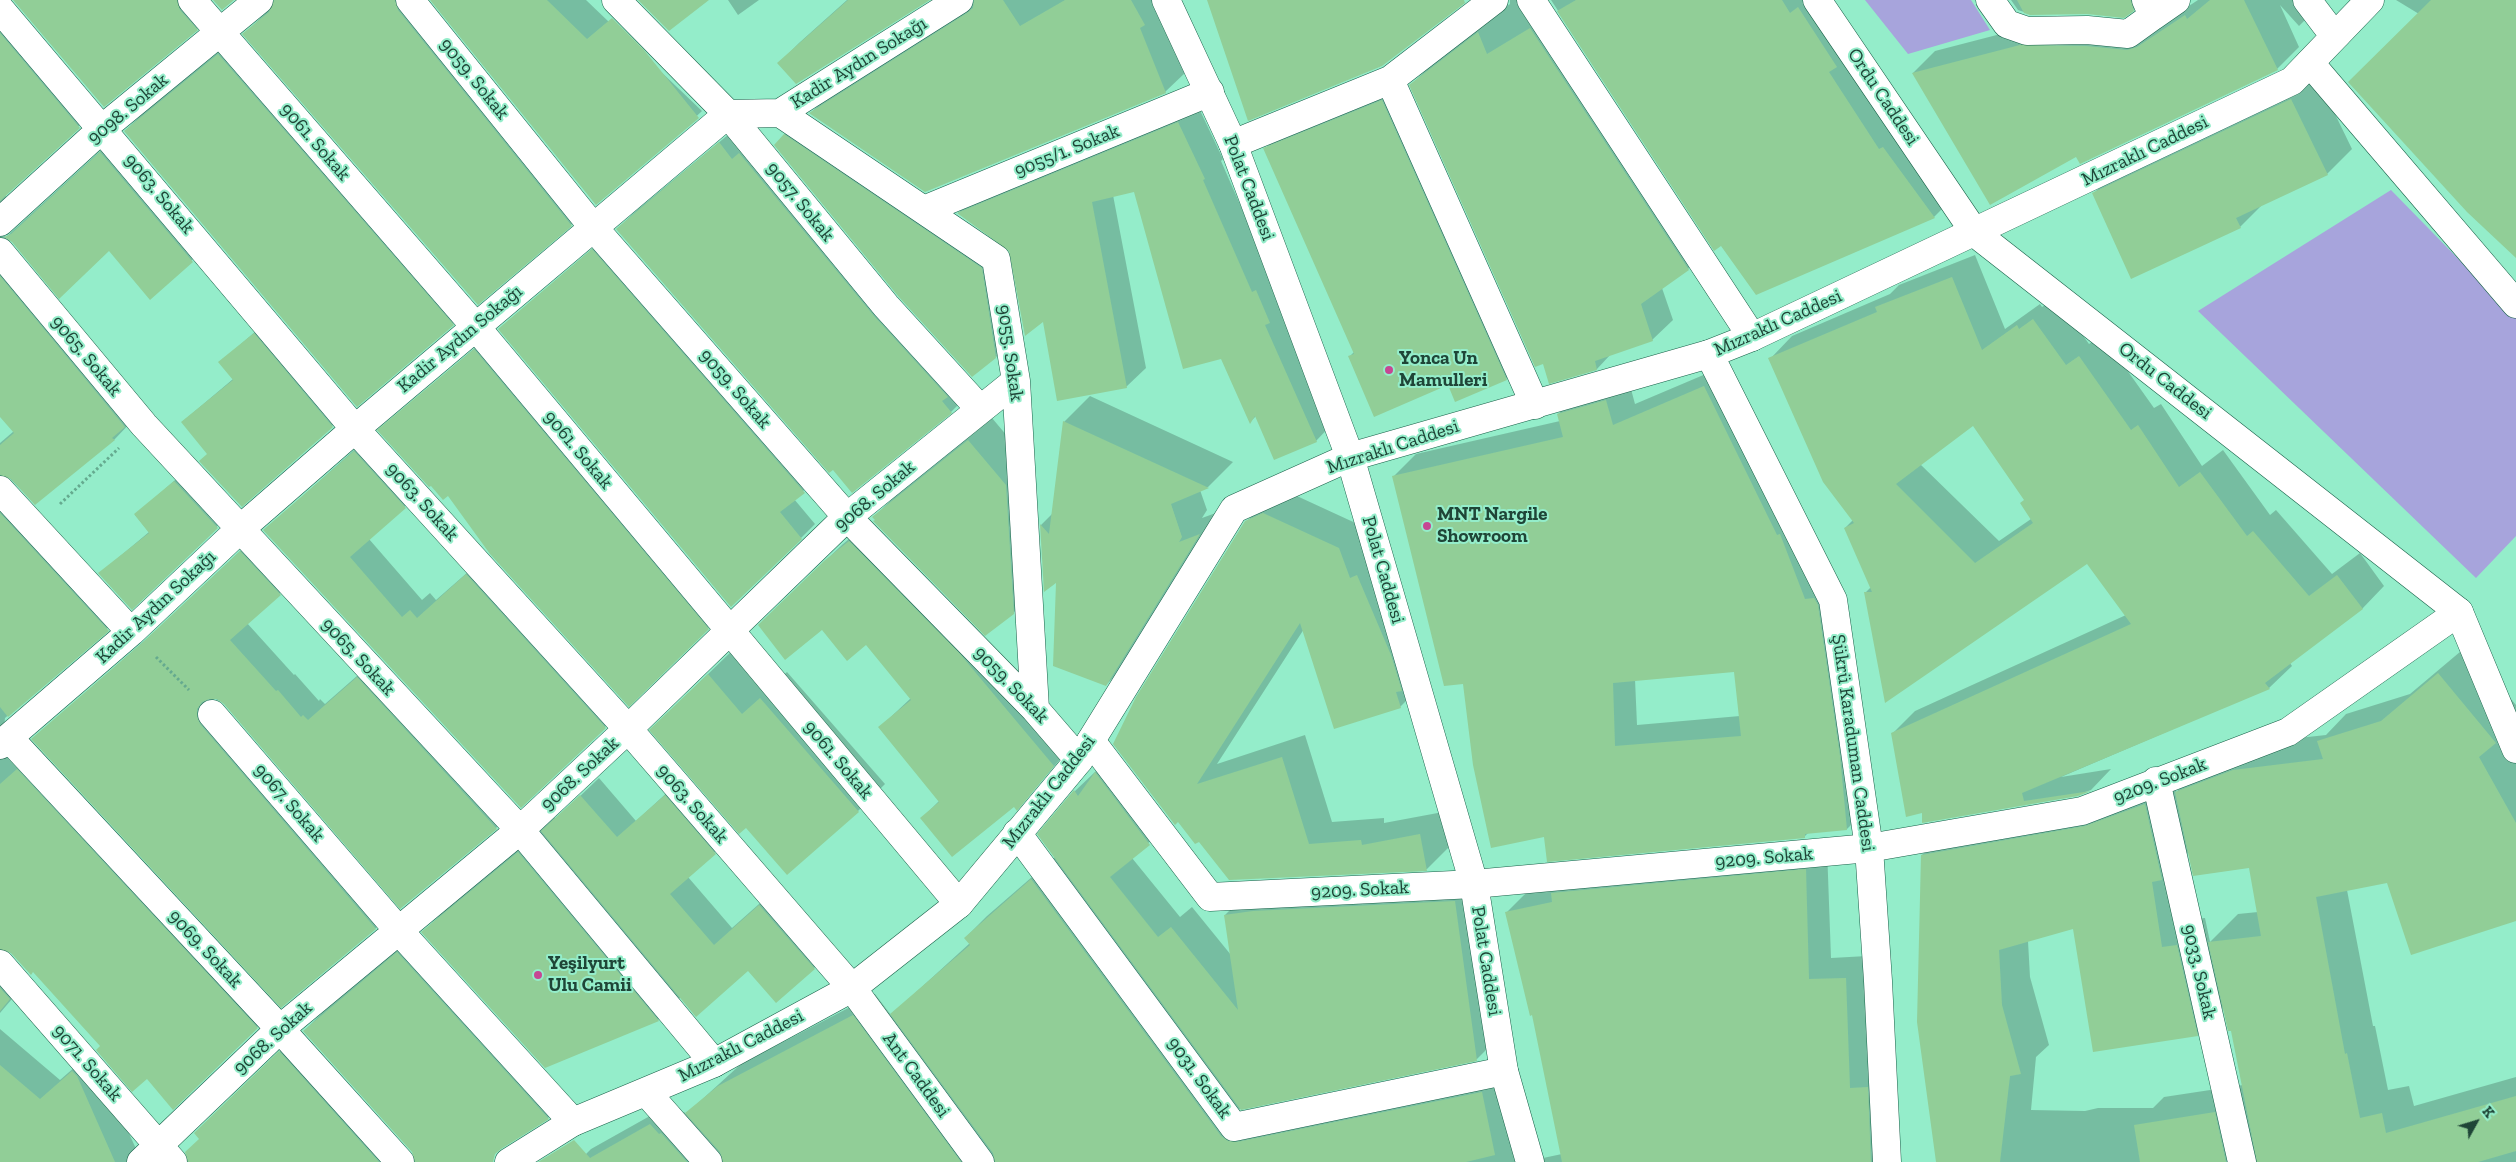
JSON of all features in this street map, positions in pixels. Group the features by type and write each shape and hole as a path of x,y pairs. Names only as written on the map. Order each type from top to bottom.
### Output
{"street":[{"name":"9061. Sokak","path":"192,0 474,326 959,904"},
{"name":"9098. Sokak","path":"0,222 103,128 259,0"},
{"name":"9059. Sokak","path":"410,0 593,227 847,517 1035,709 1085,750"},
{"name":"9057. Sokak","path":"616,0 728,114 886,306 980,409"},
{"name":"Kadir Aydın Sokağı","path":"4,741 131,632 239,530 355,428 728,114 780,113 959,0"},
{"name":"Polat Caddesi","path":"1166,0 1233,144 1350,457 1474,884 1504,1071 1530,1162"},
{"path":"1233,144 1390,80 1494,0"},
{"path":"1530,0 1752,337"},
{"name":"Ordu Caddesi","path":"1817,0 1975,233 2459,612 2516,749"},
{"path":"1990,0 2007,24 2028,31 2087,30 2128,34 2149,8 2176,0"},
{"path":"2307,0 2326,25 2337,34"},
{"name":"Mızraklı Caddesi","path":"515,1160 573,1122 647,1093 714,1063 852,988 959,904 1085,750 1234,509 1350,457 1709,354 1752,337 1975,233 2292,81 2370,0"},
{"name":"9063. Sokak","path":"0,9 103,128 355,428 628,729 852,988"},
{"path":"2310,63 2516,304"},
{"path":"1390,80 1536,405"},
{"name":"9055/1. Sokak","path":"924,210 1210,92"},
{"name":"9055. Sokak","path":"780,113 996,259 1016,382 1035,709"},
{"name":"9065. Sokak","path":"0,252 144,425 239,530 520,830 714,1063"},
{"name":"Şükrü Karaduman Caddesi","path":"1709,354 1833,600 1869,848 1887,1162"},
{"name":"9068. Sokak","path":"158,1156 280,1029 520,830 628,729 847,517 1016,382"},
{"path":"0,490 131,632"},
{"name":"9209. Sokak","path":"1085,750 1210,897 1474,884 1869,848 2082,812 2156,781 2288,732 2459,612"},
{"name":"9067. Sokak","path":"212,714 399,931 573,1122"},
{"name":"9069. Sokak","path":"4,741 280,1029 400,1162"},
{"name":"9033. Sokak","path":"2156,781 2242,1162"},
{"name":"9031. Sokak","path":"1017,832 1234,1127 1504,1071"},
{"name":"9071. Sokak","path":"0,964 158,1156"},
{"name":"Ant Caddesi","path":"852,988 980,1162"},
{"path":"647,1093 708,1162"}],"path":[{"path":"34,528 144,425"},
{"path":"131,632 212,714"}],"shaded area":[{"path":"1865,0 1971,0 1990,30 1908,54"},
{"path":"2391,190 2516,318 2516,536 2476,578 2198,311"}],"building":[{"path":"13,0 177,0 180,10 198,30 104,107"},
{"path":"213,0 234,0 222,10"},
{"path":"274,0 395,0 398,10 572,226 478,305 242,34 269,12"},
{"path":"430,0 547,0 587,39 612,18 644,50 699,118 596,205"},
{"path":"638,0 709,0 669,31"},
{"path":"848,0 930,0 796,84 777,63"},
{"path":"974,0 1003,0 1020,26 1065,0 1131,0 1145,25 1140,28 1166,93 925,192 809,113 967,13 973,8"},
{"path":"1207,0 1464,0 1465,3 1382,66 1248,121"},
{"path":"1576,0 1782,0 1790,13 1798,7 1837,67 1829,72 1879,149 1883,147 1935,218 1756,295 1721,246 1714,251 1557,11"},
{"path":"2017,0 2131,0 2134,11 2124,18 2087,14 2030,15 2024,13"},
{"path":"2210,0 2244,0 2278,70 2080,164 2076,157 1990,205 1912,73 2020,45 2086,46 2127,50 2137,47 2185,15 2187,19"},
{"path":"2431,0 2516,0 2516,258 2467,212 2348,82"},
{"path":"1530,28 1689,270 1641,304 1653,341 1595,361 1597,370 1549,384 1543,364 1535,367 1409,85 1478,32 1487,54"},
{"path":"0,33 80,128 0,201"},
{"path":"218,54 454,325 357,407 124,131"},
{"path":"2291,99 2328,175 2236,218 2241,228 2131,279 2092,193"},
{"path":"1382,100 1507,380 1455,402 1448,385 1374,417 1348,356 1354,354 1263,148"},
{"path":"1178,122 1205,179 1203,180 1252,292 1256,290 1270,323 1265,325 1317,442 1274,460 1255,416 1250,424 1221,359 1183,369 1134,192 1092,202 1127,388 1057,401 1043,322 1025,336 1009,251 957,213"},
{"path":"784,134 982,268 996,358 972,377 898,296 774,145"},
{"path":"719,142 732,159 739,153 874,316 948,397 942,401 952,413 852,493 833,470 829,473 616,229"},
{"path":"100,152 193,262 150,300 109,251 59,299 12,242 4,237 11,234"},
{"path":"592,249 805,493 780,512 802,539 731,607 498,329"},
{"path":"0,276 125,427 112,438 115,440 35,505 11,479 0,475 0,445 14,433 0,417"},
{"path":"1952,277 1982,350 2017,325 2019,329 2033,319 2066,365 2079,356 2131,430 2138,425 2179,487 2200,472 2247,536 2253,531 2309,596 2337,575 2363,609 2265,683 2270,689 2022,793 2024,801 2091,791 2078,796 1922,823 1922,813 1906,817 1891,733 2131,624 2087,564 1885,703 1864,592 1872,592 1844,528 1854,523 1823,482 1768,358 1877,312 1875,307","holes":["1973,426 2024,500 2020,503 2033,523 1975,563 1896,484"]},
{"path":"254,333 333,427 242,507 199,461 207,454 181,422 233,380 218,362"},
{"path":"474,349 709,629 629,707 490,554 448,496 443,500 431,486 429,487 377,430"},
{"path":"1704,386 1777,535 1780,534 1805,599 1814,598 1818,605 1840,756 1847,830 1805,834 1805,838 1547,862 1544,837 1491,848 1473,765 1463,684 1444,686 1392,476 1563,437 1557,414 1606,400 1613,425","holes":["1734,672 1741,736 1615,746 1613,683"]},
{"path":"1063,421 1209,488 1171,504 1182,537 1179,542 1200,534 1106,686 1053,666 1056,583 1044,592 1040,524 1049,534"},
{"path":"968,440 1006,485 1014,614 985,636 873,521 875,520 872,517"},
{"path":"354,451 406,508 350,557 402,617 410,610 417,618 466,574 606,728 521,808 263,530"},
{"path":"174,481 218,528 132,610 98,573 149,533 134,514"},
{"path":"0,513 109,631 8,717 0,707"},
{"path":"1263,513 1339,548 1350,578 1357,575 1391,655 1402,691 1396,692 1401,708 1334,729 1300,623 1197,784 1282,757 1309,844 1361,840 1362,845 1420,834 1427,871 1229,880 1199,842 1195,844 1178,822 1175,825 1113,744 1136,697 1245,521"},
{"path":"849,541 960,654 1054,766 1017,811 1014,807 952,857 920,818 939,802 878,727 911,700 866,645 847,661 822,630 785,660 758,625 824,561"},
{"path":"240,551 281,595 230,640 276,691 278,690 301,717 303,715 308,720 357,677 497,829 400,909 224,704 217,699 209,699 202,702 197,709 197,717 200,724 376,929 281,1008 31,739 142,643"},
{"path":"2438,673 2496,743 2479,757 2516,823 2516,921 2411,955 2387,883 2316,897 2345,1054 2347,1053 2360,1118 2382,1113 2386,1133 2516,1096 2516,1151 2478,1162 2257,1162 2231,1031 2228,1031 2208,942 2261,936 2249,868 2193,876 2175,792 2233,770 2323,759 2317,741 2381,721"},
{"path":"708,674 742,714 760,698 859,812 787,875 746,828 739,834 649,730"},
{"path":"17,769 258,1028 173,1110 147,1079 132,1092 96,1050 100,1046 33,972 31,975 11,953 0,949 0,784"},
{"path":"1095,772 1150,845 1110,877 1158,937 1171,927 1238,1010 1224,915 1253,911 1455,901 1477,1061 1241,1110 1037,834 1074,790 1078,796"},
{"path":"580,795 617,837 665,795 716,854 670,894 714,945 759,905 815,969 776,1003 748,971 696,1017 541,831"},
{"path":"2145,804 2162,880 2152,882 2162,947 2177,945 2198,1036 2093,1052 2073,929 1999,950 2002,1005 2021,1074 2010,1076 2000,1162 1936,1162 1917,1022 1921,855 2085,826"},
{"name":"Yeşilyurt Ulu Camii","path":"518,852 659,1021 545,1068 421,932"},
{"path":"1806,869 1809,979 1846,978 1850,1088 1868,1087 1871,1162 1562,1162 1532,1015 1530,1016 1505,912 1552,902 1551,893"},
{"path":"1031,879 1221,1136 1228,1141 1237,1142 1482,1092 1495,1155 1466,1162 995,1162 993,1153 890,1014 970,945 964,938"},
{"path":"397,952 549,1119 501,1149 495,1154 493,1162 415,1162 412,1152 303,1031"},
{"path":"0,988 10,999 0,1011"},
{"path":"853,1015 961,1162 723,1162 720,1152 685,1113 718,1086"},
{"path":"279,1051 379,1162 188,1162 185,1152 199,1139 194,1133"},
{"path":"0,1065 40,1099 72,1071 77,1076 115,1162 0,1162"},
{"path":"2215,1112 2226,1162 2140,1162 2134,1125"},
{"path":"650,1124 659,1134 661,1133 687,1162 538,1162 574,1140 590,1158"}],"place":[{"name":"Yonca Un Mamulleri","path":"1389,370"},
{"name":"MNT Nargile Showroom","path":"1427,526"},
{"name":"Yeşilyurt Ulu Camii","path":"538,975"}]}
